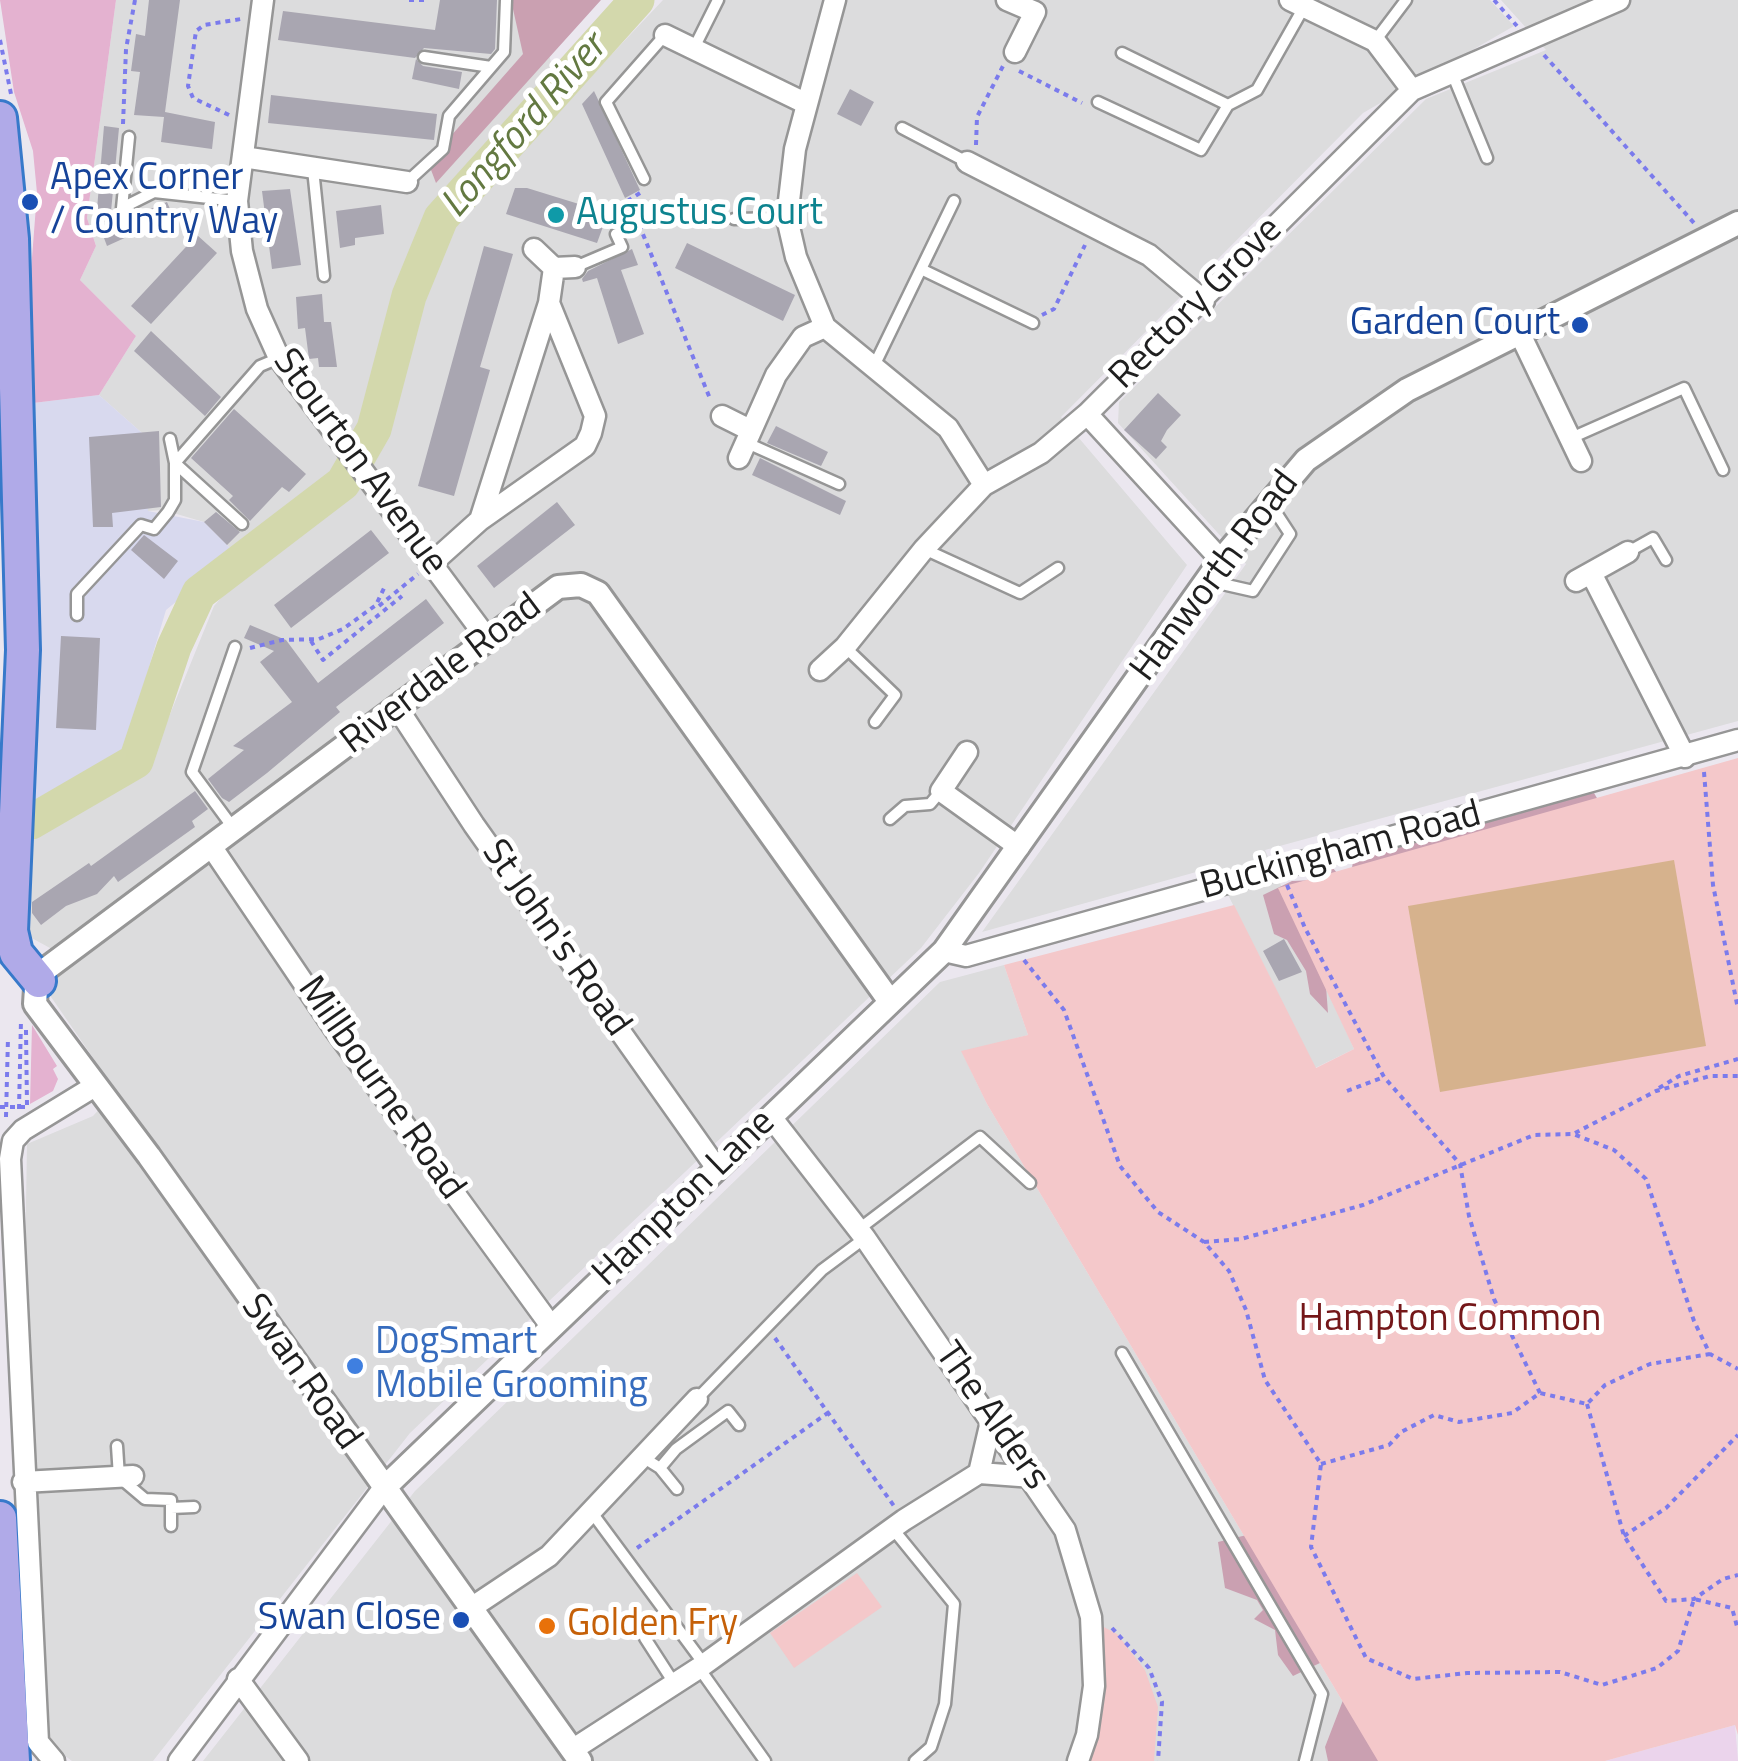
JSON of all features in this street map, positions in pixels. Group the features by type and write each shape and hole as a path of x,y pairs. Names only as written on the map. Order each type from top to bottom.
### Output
{"highway":[{"path":"0,118 12,239 23,650 11,931 16,953 39,981"},
{"path":"0,557 15,385"},
{"path":"0,1518 13,1761"}],"street":[{"path":"835,0 805,103 787,218 796,257 825,327 948,428 984,484"},
{"path":"1007,0 1038,6 1013,51"},
{"name":"Rectory Grove","path":"820,670 845,647 924,549 984,484 1041,453 1087,414 1204,301 1374,122 1412,90 1527,36 1619,0"},
{"path":"1297,3 1375,41 1412,90"},
{"name":"Stourton Avenue","path":"262,9 237,201 242,251 257,309 279,358 489,641"},
{"path":"665,35 805,103"},
{"path":"242,157 407,182"},
{"path":"967,162 1149,254 1204,301"},
{"name":"Hanworth Road","path":"944,951 1206,580 1268,500 1306,460 1407,390 1521,336 1738,223"},
{"path":"480,520 549,303 564,268 534,249"},
{"path":"431,564 480,520 585,446 592,432 594,416 549,303"},
{"path":"722,416 745,443 776,376 803,337 825,327"},
{"path":"1521,336 1581,460"},
{"path":"1087,414 1221,560"},
{"path":"1628,552 1583,577 1692,755"},
{"name":"Riverdale Road","path":"39,981 46,969 558,588 581,585 598,594 890,1000"},
{"name":"St John's Road","path":"398,709 716,1167"},
{"name":"Buckingham Road","path":"944,951 966,956 1738,740"},
{"path":"967,752 941,791 1019,847"},
{"name":"Millbourne Road","path":"213,848 346,1045 551,1326"},
{"name":"Hampton Lane","path":"383,1490 944,951"},
{"name":"Swan Road","path":"39,981 36,1004 576,1756"},
{"path":"54,1761 38,1742 23,1482 13,1141 23,1130 95,1086"},
{"name":"The Alders","path":"771,1116 992,1417 1065,1530 1090,1611 1094,1686 1087,1735 1078,1761"},
{"path":"471,1608 550,1556 652,1463 697,1399"},
{"path":"979,1473 992,1417"},
{"path":"576,1756 898,1524 979,1473 1033,1477"},
{"path":"23,1482 126,1476"},
{"path":"178,1761 383,1490"},
{"path":"238,1679 298,1761"}],"lane":[{"path":"407,182 443,149 448,116 504,52 506,0"},
{"path":"693,50 718,0"},
{"path":"1375,41 1406,0"},
{"path":"1098,102 1201,150 1228,105 1257,90 1297,3"},
{"path":"644,179 606,102 665,35"},
{"path":"1122,52 1228,105"},
{"path":"424,57 491,67"},
{"path":"1452,72 1487,158"},
{"path":"902,128 967,162"},
{"path":"128,137 122,208 154,192 237,201"},
{"path":"313,168 324,276"},
{"path":"872,369 954,201"},
{"path":"734,219 787,218"},
{"path":"564,268 622,248 616,234"},
{"path":"923,270 1033,323"},
{"path":"174,462 260,366 279,358"},
{"path":"1570,438 1684,388 1723,470"},
{"path":"76,615 77,594 141,525 154,529 175,500 170,439"},
{"path":"745,443 838,484"},
{"path":"174,462 242,524"},
{"path":"1206,580 1253,591 1290,534 1268,500"},
{"path":"1628,552 1653,538 1666,560"},
{"path":"924,549 1020,593 1058,568"},
{"path":"235,647 192,772 236,830"},
{"path":"845,647 895,695 875,722"},
{"path":"890,819 905,806 930,804 941,791"},
{"path":"697,1399 822,1270 980,1137 1030,1182"},
{"path":"1122,1353 1322,1694 1305,1761"},
{"path":"677,1489 652,1463 728,1411 738,1425"},
{"path":"118,1446 126,1476 145,1499 170,1500 171,1526"},
{"path":"171,1508 194,1507"},
{"path":"593,1514 765,1761"},
{"path":"898,1524 954,1604 945,1704 931,1747 914,1761"},
{"path":"645,1638 674,1684"}],"path":[{"path":"128,137 123,128 122,96 135,0"},
{"path":"410,0 425,0"},
{"path":"1494,0 1707,238"},
{"path":"248,120 193,98 188,86 196,32 204,25 262,9"},
{"path":"967,162 979,139 977,117 1013,51 1024,57 1018,70 1082,104 1098,102"},
{"path":"644,179 643,191 629,200 718,419 722,416"},
{"path":"1033,323 1054,309 1094,227"},
{"path":"311,640 323,660 431,564"},
{"path":"379,608 385,586"},
{"path":"235,647 257,649 282,640 311,640 343,629 402,596"},
{"path":"1692,755 1738,1009"},
{"path":"1280,868 1305,928 1384,1078 1460,1164 1469,1216 1494,1299 1540,1393"},
{"path":"1009,944 1064,1010 1120,1166 1158,1212 1204,1242 1229,1271 1246,1310 1265,1380 1322,1464 1311,1547 1366,1658 1413,1679 1516,1671 1560,1672 1602,1685 1627,1680 1657,1668 1678,1651 1694,1600 1722,1579 1738,1575"},
{"path":"0,1107 26,1107 26,1021 22,1019 19,1101"},
{"path":"6,1124 8,1037"},
{"path":"1574,1134 1679,1076 1738,1060"},
{"path":"1654,1091 1710,1076 1738,1076"},
{"path":"1347,1091 1384,1078"},
{"path":"1204,1242 1241,1239 1363,1205 1534,1135 1574,1134 1614,1150 1646,1179 1694,1321 1710,1354 1738,1369"},
{"path":"766,1326 829,1412 898,1524"},
{"path":"1588,1404 1605,1385 1650,1364 1710,1354"},
{"path":"1322,1464 1389,1446 1401,1432 1434,1415 1460,1422 1512,1412 1540,1393 1588,1404"},
{"path":"1588,1404 1624,1536 1666,1601 1694,1600 1732,1608 1738,1630"},
{"path":"625,1557 829,1412"},
{"path":"1624,1536 1666,1508 1738,1435"},
{"path":"1090,1611 1119,1633 1149,1668 1162,1702 1158,1761"}],"shaded area":[{"path":"0,0 116,0 87,218 96,246 80,280 136,336 99,395 33,403 30,284 37,193 33,151 14,92"},
{"path":"116,0 534,0 563,106 663,0 1490,0 1514,26 1363,113 1061,417 1187,565 979,873 921,948 410,1433 153,1761 72,1761 57,1750 49,1735 25,1264 27,1144 93,1116 116,1091 49,994 50,948 28,936 22,914 26,839 147,771 214,606 242,574 235,553 204,522 163,510 147,511 142,433 99,395 136,336 80,280 96,246 87,218"},
{"path":"511,0 601,0 436,183 428,162 523,54"},
{"path":"1501,0 1738,0 1738,721 1265,850 1354,1049 1315,1068 1214,867 982,932 1246,564 1118,423 1119,402 1426,99 1546,50"},
{"path":"99,395 142,433 148,511 204,522 235,553 166,610 124,751 30,810 33,403"},
{"path":"1594,793 1604,810 1325,973 1328,1013 1310,994 1306,971 1287,940 1274,934 1263,895 1292,881 1314,880 1332,867 1339,875 1351,873 1353,862 1375,853 1386,839 1410,832 1447,834 1464,818"},
{"path":"1674,860 1706,1046 1440,1092 1408,906"},
{"path":"1004,965 1028,1035 962,1052 987,1104 1378,1761 203,1761 415,1491 940,982"},
{"path":"32,1025 57,1066 53,1069 58,1079 53,1091 30,1104"},
{"path":"1259,1532 1322,1662 1293,1676 1278,1655 1275,1630 1254,1619 1263,1610 1257,1600 1225,1588 1218,1542"},
{"path":"1350,1682 1393,1761 1328,1761 1325,1747"},
{"path":"1735,1725 1738,1761 1605,1761"}],"green space":[{"name":"Hampton Common","path":"1738,758 1738,1735 1735,1725 1605,1761 1378,1761 987,1104 961,1051 1028,1035 1004,965 1234,905 1316,1068 1354,1049 1278,888"},
{"path":"857,1573 882,1607 794,1668 770,1633"},
{"path":"1100,1625 1117,1634 1145,1670 1158,1707 1154,1761 1088,1761 1099,1729"}],"building":[{"path":"149,0 180,0 165,112 215,122 212,149 161,142 164,117 134,115 140,72 131,71 136,34 145,36"},
{"path":"440,0 497,0 495,49 491,54 424,48 415,58 278,40 283,11 435,30"},
{"path":"416,59 423,66 462,72 459,89 412,79"},
{"path":"850,89 874,102 861,126 837,114"},
{"path":"594,91 640,190 625,198 582,104"},
{"path":"271,95 437,114 434,140 268,123"},
{"path":"104,126 119,128 110,222 96,221"},
{"name":"Augustus Court","path":"515,188 527,188 608,213 597,243 506,214"},
{"path":"290,189 301,265 272,269 262,191"},
{"path":"167,202 173,216 107,246 101,230"},
{"path":"381,205 384,234 355,238 355,245 340,248 336,211"},
{"path":"197,235 217,253 151,324 131,306"},
{"path":"687,243 795,295 783,321 675,268"},
{"path":"484,246 513,254 480,367 490,370 454,496 418,486"},
{"path":"632,249 638,265 621,270 644,334 618,344 597,278 583,282 582,279 588,271"},
{"path":"322,294 324,322 331,322 337,367 319,367 318,358 309,359 305,328 298,329 296,297"},
{"path":"151,331 221,397 205,416 134,351"},
{"path":"1158,393 1181,415 1167,430 1161,441 1167,447 1156,459 1124,430"},
{"path":"234,409 306,474 289,492 282,487 250,521 229,500 233,496 191,458"},
{"path":"776,426 828,452 821,466 767,443"},
{"path":"159,431 161,507 112,513 113,527 93,527 89,437"},
{"path":"760,458 846,501 840,515 752,475"},
{"path":"557,502 575,525 494,588 477,566"},
{"path":"216,512 240,532 227,545 204,522"},
{"path":"371,530 389,553 291,628 274,605"},
{"path":"144,535 178,561 164,579 131,550"},
{"path":"426,599 444,623 336,707 340,712 267,773 229,802 222,798 208,779 244,750 233,746 292,702 260,662 274,651 244,638 250,625 286,640 318,683"},
{"path":"61,636 100,638 96,730 56,728"},
{"path":"195,791 208,809 192,821 195,827 118,882 114,876 97,894 66,906 41,925 32,913 32,902 89,863 91,866"},
{"path":"1284,939 1302,972 1279,981 1263,951"}],"waterway":[{"name":"Longford River","path":"31,822 136,761 174,647 199,593 343,483 374,429 409,296 441,218 637,0"}],"place":[{"name":"Apex Corner / Country Way","path":"30,202"},
{"name":"Augustus Court","path":"556,215"},
{"name":"Garden Court","path":"1580,325"},
{"name":"DogSmart Mobile Grooming","path":"355,1366"},
{"name":"Swan Close","path":"461,1620"},
{"name":"Golden Fry","path":"547,1626"}]}
